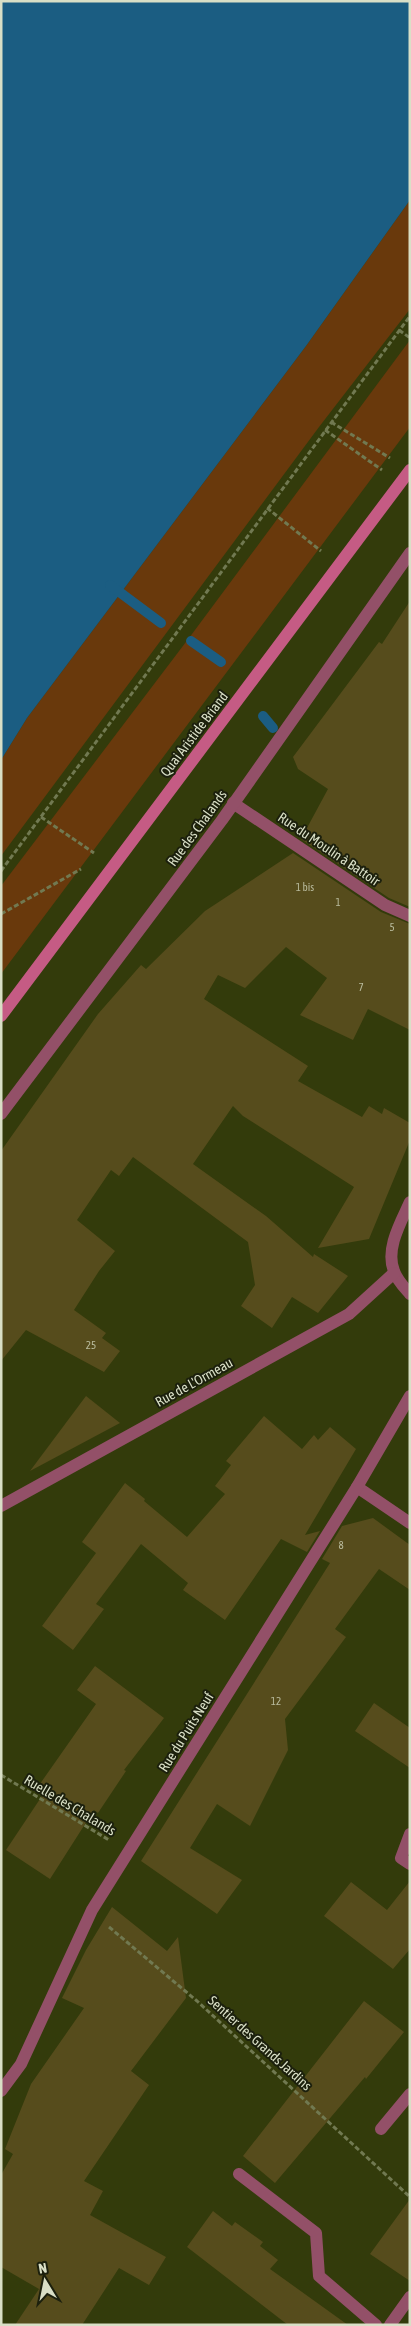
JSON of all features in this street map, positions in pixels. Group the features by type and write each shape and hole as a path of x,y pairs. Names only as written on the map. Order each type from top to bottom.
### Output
{"main road":[{"name":"Quai Aristide Briand","path":"1,1016 410,470"}],"street":[{"name":"Rue des Chalands","path":"2,1113 233,803 410,553"},
{"name":"Rue du Moulin à Battoir","path":"233,803 385,905 409,913"},
{"path":"410,1202 398,1228 391,1253 394,1273 410,1294"},
{"name":"Rue de L'Ormeau","path":"1,1506 349,1314 394,1273"},
{"name":"Rue du Puits Neuf","path":"1,2092 21,2064 92,1910 357,1488 410,1396"},
{"path":"357,1488 410,1524"},
{"path":"410,1834 401,1858 410,1864"},
{"path":"381,2129 410,2094"},
{"path":"239,2174 316,2233 319,2276 376,2325"},
{"path":"390,2325 410,2296"}],"path":[{"path":"1,871 410,316"},
{"path":"399,330 410,338"},
{"path":"331,422 392,460"},
{"path":"325,430 384,471"},
{"path":"267,508 323,552"},
{"path":"41,817 99,856"},
{"path":"1,914 96,860 111,870"},
{"name":"Ruelle des Chalands","path":"1,1775 129,1852"},
{"name":"Sentier des Grands Jardins","path":"92,1910 286,2081 410,2196"}],"shaded area":[{"path":"410,200 410,309 319,427 1,856 1,760 27,718 306,346"},
{"path":"410,340 410,427 1,974 1,886 192,634"}],"water":[{"path":"1,1 410,1 410,200 306,346 27,718 1,760"}],"building":[{"path":"410,601 410,907 389,898 301,839 328,789 298,769 293,757 379,642 382,644"},
{"path":"293,853 381,912 410,924 410,1030 368,1009 353,1040 300,1015 327,978 286,947 245,988 218,975 204,999 308,1066 298,1081 362,1117 369,1106 382,1114 384,1108 410,1123 410,1140 369,1239 318,1248 354,1187 243,1116 233,1106 193,1164 266,1216 313,1257 314,1254 348,1276 318,1313 292,1297 272,1328 241,1306 255,1285 248,1242 133,1157 119,1176 111,1170 77,1220 115,1251 99,1271 74,1310 106,1333 102,1338 120,1351 104,1372 26,1330 1,1361 1,1151 98,1014 141,965 146,969 205,911"},
{"path":"86,1396 120,1423 30,1471"},
{"path":"264,1416 302,1449 314,1435 318,1440 330,1427 356,1449 305,1535 320,1531 307,1552 281,1539 225,1620 183,1590 188,1583 141,1544 96,1604 104,1609 73,1650 42,1626 96,1553 82,1542 125,1483 187,1537 225,1494 215,1486 231,1465 226,1461"},
{"path":"373,1518 410,1545 410,1590 379,1569 335,1629 346,1637 285,1719 288,1750 250,1826 217,1804 190,1848 242,1880 217,1914 141,1861 330,1563 322,1559 342,1526"},
{"path":"95,1666 164,1718 124,1770 126,1771 98,1813 94,1810 50,1879 6,1850 42,1796 35,1791 96,1704 77,1690"},
{"path":"374,1703 410,1728 410,1768 355,1731"},
{"path":"410,1881 410,1949 393,1969 324,1916 351,1882 387,1910"},
{"path":"112,1907 167,1951 178,1937 186,1998 131,2071 149,2085 84,2181 103,2191 90,2215 166,2257 149,2285 119,2268 82,2325 15,2325 39,2289 1,2267 1,2175 13,2154 5,2149 31,2084 84,2008 62,1998 86,1950"},
{"path":"364,2001 404,2032 366,2079 365,2077 275,2183 243,2156"},
{"path":"410,2199 410,2281 370,2254"},
{"path":"213,2211 232,2226 235,2222 263,2242 260,2246 278,2260 270,2269 348,2325 288,2325 187,2247"}],"waterway":[{"path":"110,585 161,623"},
{"path":"191,641 221,662"},
{"path":"263,716 273,728"}]}
